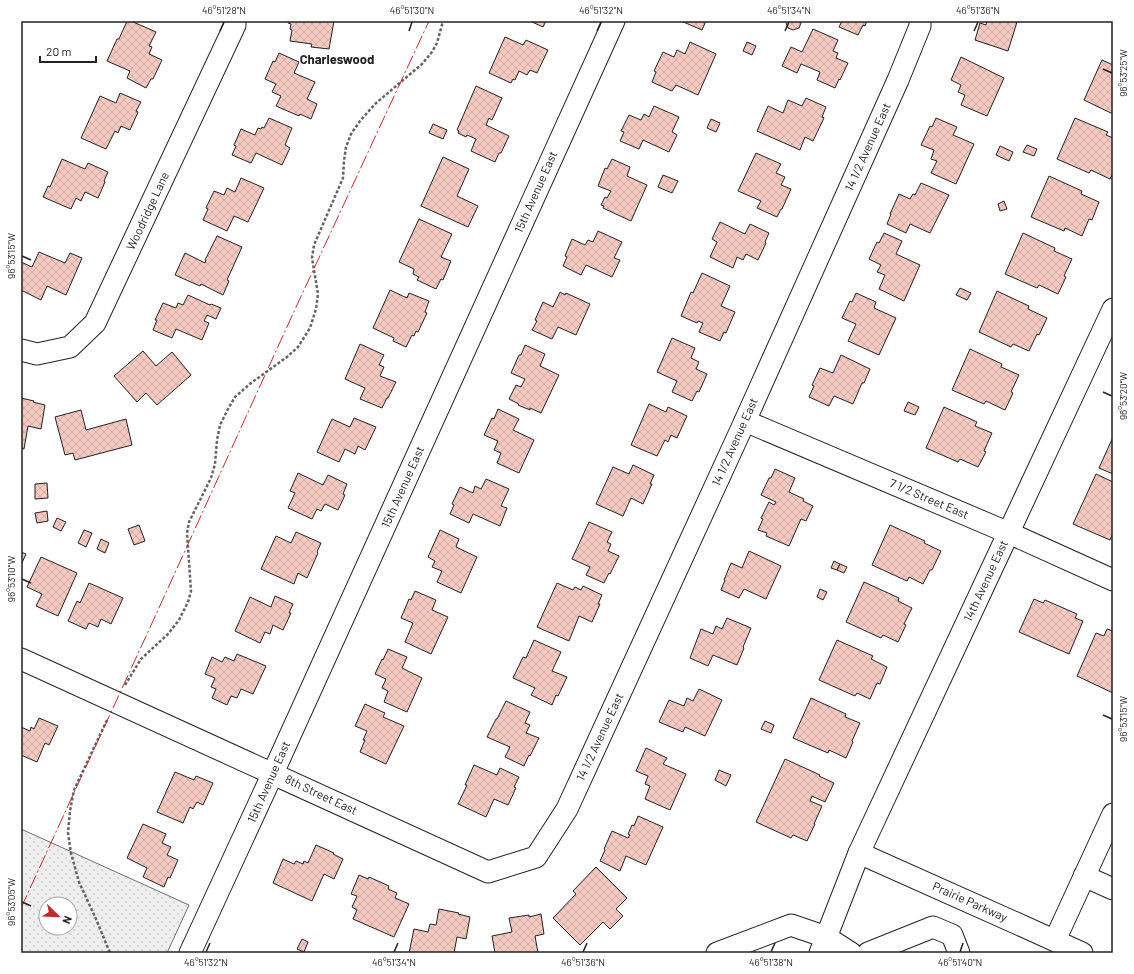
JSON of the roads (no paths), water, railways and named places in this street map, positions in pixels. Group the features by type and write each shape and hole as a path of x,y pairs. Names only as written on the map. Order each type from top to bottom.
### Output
{"street":[{"name":"Woodridge Lane","path":"21,350 37,354 70,347 95,323 235,21"},
{"name":"15th Avenue East","path":"190,953 614,21"},
{"name":"14 1/2 Avenue East","path":"536,857 567,809 745,421 898,80 920,26 920,21"},
{"name":"14th Avenue East","path":"823,945 859,853 1113,309"},
{"name":"7 1/2 Street East","path":"745,421 1009,533 1113,580"},
{"name":"8th Street East","path":"21,660 273,773 488,872 536,857"},
{"path":"1055,940 1113,814"},
{"name":"Prairie Parkway","path":"859,853 1082,953"},
{"path":"1084,876 1113,889"},
{"path":"717,953 790,925 823,945 851,953"},
{"path":"868,953 933,927 952,935 959,953"}],"district":[{"name":"Charleswood","path":"337,59"}]}
